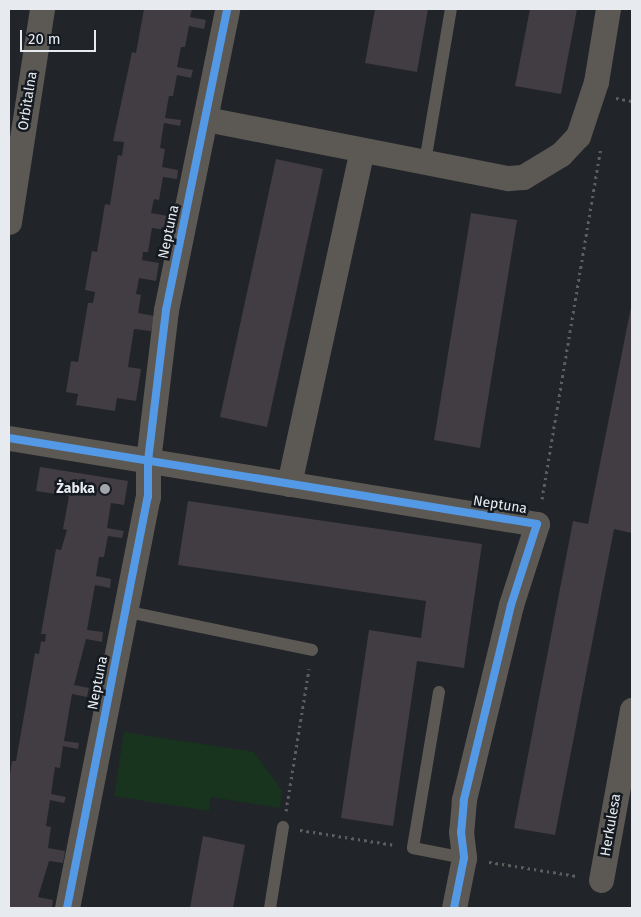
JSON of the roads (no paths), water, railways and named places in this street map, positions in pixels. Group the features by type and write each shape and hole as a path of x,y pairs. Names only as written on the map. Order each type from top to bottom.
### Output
{"street":[{"name":"Orbitalna","path":"9,222 42,9"},
{"name":"Neptuna","path":"67,908 124,611 148,497 148,461 166,310 227,9"},
{"path":"206,120 508,178 523,177 561,154 578,136 588,113 596,82 608,9"},
{"path":"289,484 362,150"},
{"name":"Neptuna","path":"9,438 537,524 511,605 464,800 461,832 464,858 454,908"},
{"name":"Herkulesa","path":"601,880 632,710"}],"lane":[{"path":"425,162 451,9"},
{"path":"124,611 312,650"},
{"path":"439,692 413,848 464,858"},
{"path":"270,908 284,827"}],"place":[{"name":"Żabka","path":"105,489"}]}
